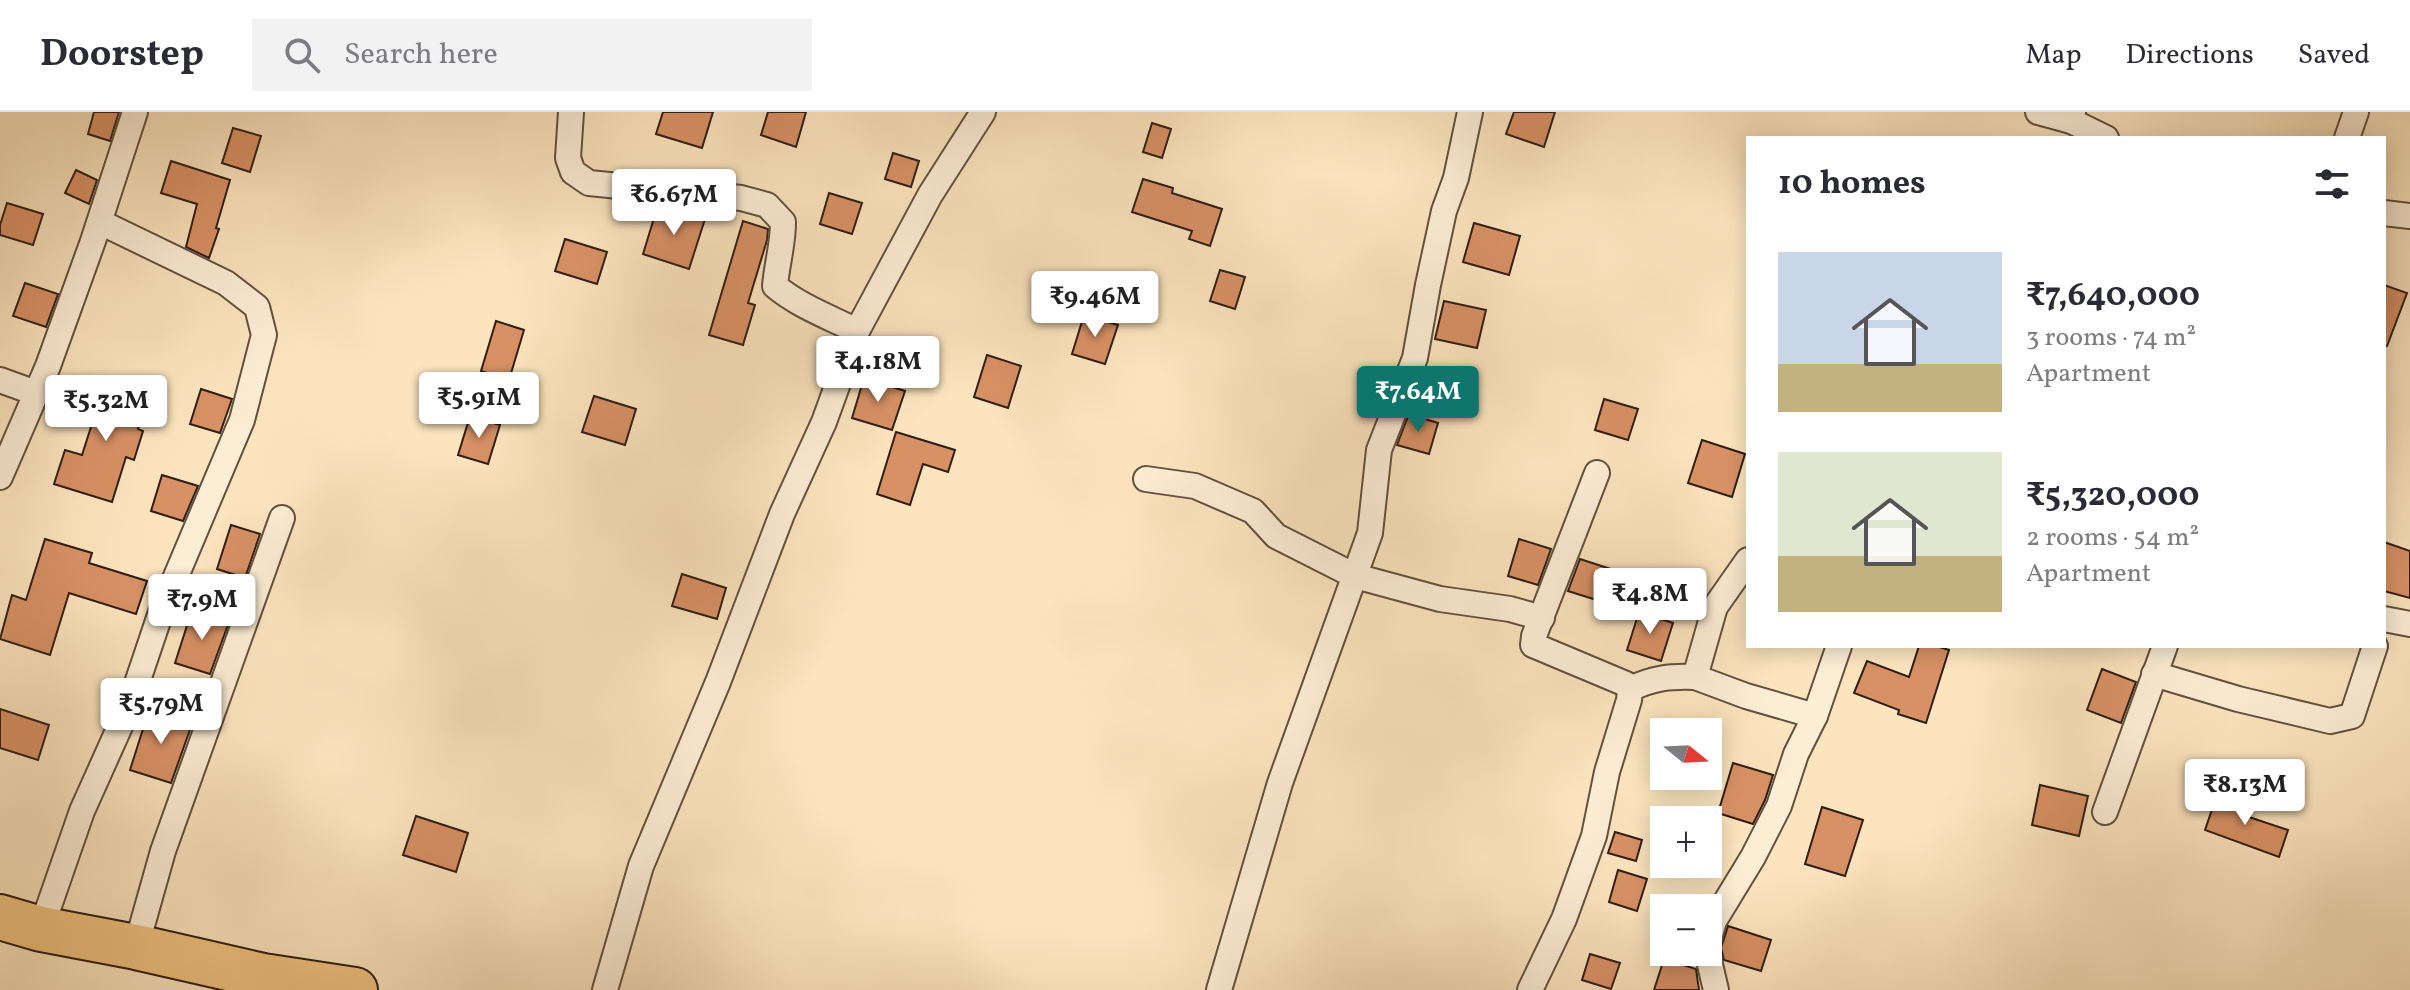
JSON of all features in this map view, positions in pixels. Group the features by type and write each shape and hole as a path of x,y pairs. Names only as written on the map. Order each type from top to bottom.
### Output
{"highway":[{"path":"0,917 41,929 263,976 355,990"}],"street":[{"path":"0,477 48,366 100,222 135,112"},
{"path":"571,112 568,158 573,172 589,183 741,198 767,205 783,222 783,244 775,286 793,301 857,331"},
{"path":"605,990 641,866 718,682 782,514 824,422 857,331 930,195 983,112"},
{"path":"1219,990 1280,783 1370,533 1379,450 1415,358 1444,211 1456,178 1470,112"},
{"path":"2038,112 2072,117 2103,136"},
{"path":"2348,136 2356,112"},
{"path":"2386,213 2410,216"},
{"path":"41,929 82,811 130,704 161,612 242,420 264,335 257,307 226,283 100,222"},
{"path":"0,380 36,393"},
{"path":"1597,473 1533,645 1626,684 1630,689"},
{"path":"1146,479 1195,486 1253,511 1276,536 1355,576 1440,599 1510,609 1542,618"},
{"path":"136,947 163,851 282,518"},
{"path":"1695,677 1715,607 1746,563"},
{"path":"2386,619 2410,624"},
{"path":"1722,908 1779,806 1838,648"},
{"path":"2105,812 2164,648"},
{"path":"2154,674 2238,699 2330,721 2352,716 2374,648"},
{"path":"1530,990 1564,919 1594,836 1607,772 1630,689 1649,680 1670,676 1695,677 1815,716"},
{"path":"1710,966 1716,990"}],"building":[{"path":"94,112 119,112 110,141 88,134"},
{"path":"663,112 713,112 702,148 656,134"},
{"path":"768,112 806,112 796,147 761,135"},
{"path":"1514,112 1555,112 1544,147 1506,134"},
{"path":"1152,123 1171,129 1162,158 1143,152"},
{"path":"233,128 261,136 250,172 222,163"},
{"path":"893,153 919,161 911,187 885,179"},
{"path":"171,161 230,180 209,258 186,247 197,204 161,193"},
{"path":"76,170 97,180 89,204 65,193"},
{"path":"1143,179 1173,188 1172,193 1222,209 1210,246 1189,239 1192,231 1132,212"},
{"path":"829,193 862,203 852,234 820,224"},
{"path":"7,203 43,214 33,245 0,235"},
{"path":"658,205 705,219 689,269 643,254"},
{"path":"743,221 768,229 748,303 755,305 743,345 709,335"},
{"path":"1474,223 1520,236 1509,275 1463,262"},
{"path":"565,239 607,252 597,284 555,271"},
{"path":"1220,270 1245,277 1235,309 1210,301"},
{"path":"25,283 58,294 46,327 13,316"},
{"path":"2386,286 2407,293 2386,346"},
{"path":"1444,301 1486,310 1477,348 1435,339"},
{"path":"1084,315 1118,325 1105,364 1072,354"},
{"path":"496,321 524,330 509,380 481,371"},
{"path":"987,355 1021,366 1008,408 974,397"},
{"path":"103,378 149,392 138,429 143,431 134,460 126,457 112,502 54,484 65,450 82,455"},
{"path":"864,378 905,391 892,430 852,418"},
{"path":"201,389 232,399 220,433 190,424"},
{"path":"594,396 636,409 625,445 582,432"},
{"path":"1604,399 1638,409 1628,440 1595,430"},
{"path":"1409,414 1438,423 1429,454 1397,445"},
{"path":"470,416 500,425 488,464 458,455"},
{"path":"896,432 955,450 948,472 923,464 910,505 877,494"},
{"path":"1702,440 1745,454 1732,497 1688,483"},
{"path":"162,475 198,486 183,521 151,511"},
{"path":"231,525 260,534 245,578 217,569"},
{"path":"45,539 92,553 89,563 147,581 136,614 69,593 50,655 0,639 12,595 26,600"},
{"path":"1519,539 1551,549 1538,585 1508,576"},
{"path":"2386,543 2410,551 2410,598 2386,592"},
{"path":"1580,559 1629,575 1619,607 1568,591"},
{"path":"682,574 726,588 717,619 672,606"},
{"path":"192,610 229,622 210,674 175,663"},
{"path":"1639,612 1673,623 1661,661 1627,650"},
{"path":"1918,648 1949,650 1926,723 1898,714 1899,710 1854,693 1867,661 1909,677"},
{"path":"2102,669 2136,682 2121,723 2087,710"},
{"path":"0,709 49,725 38,760 0,748"},
{"path":"149,710 192,724 171,783 130,770"},
{"path":"1733,763 1773,775 1753,824 1722,814 1720,806"},
{"path":"2040,785 2088,796 2079,836 2032,825"},
{"path":"2217,795 2252,806 2249,817 2288,830 2279,857 2205,830"},
{"path":"1822,807 1863,820 1845,876 1805,864"},
{"path":"416,816 468,833 456,872 403,855"},
{"path":"1615,832 1642,840 1636,861 1608,853"},
{"path":"1618,870 1647,879 1637,911 1609,902"},
{"path":"1728,926 1771,940 1761,971 1724,960 1722,945"},
{"path":"1590,954 1620,963 1611,989 1582,980"},
{"path":"1662,966 1696,969 1699,990 1654,990"}]}
